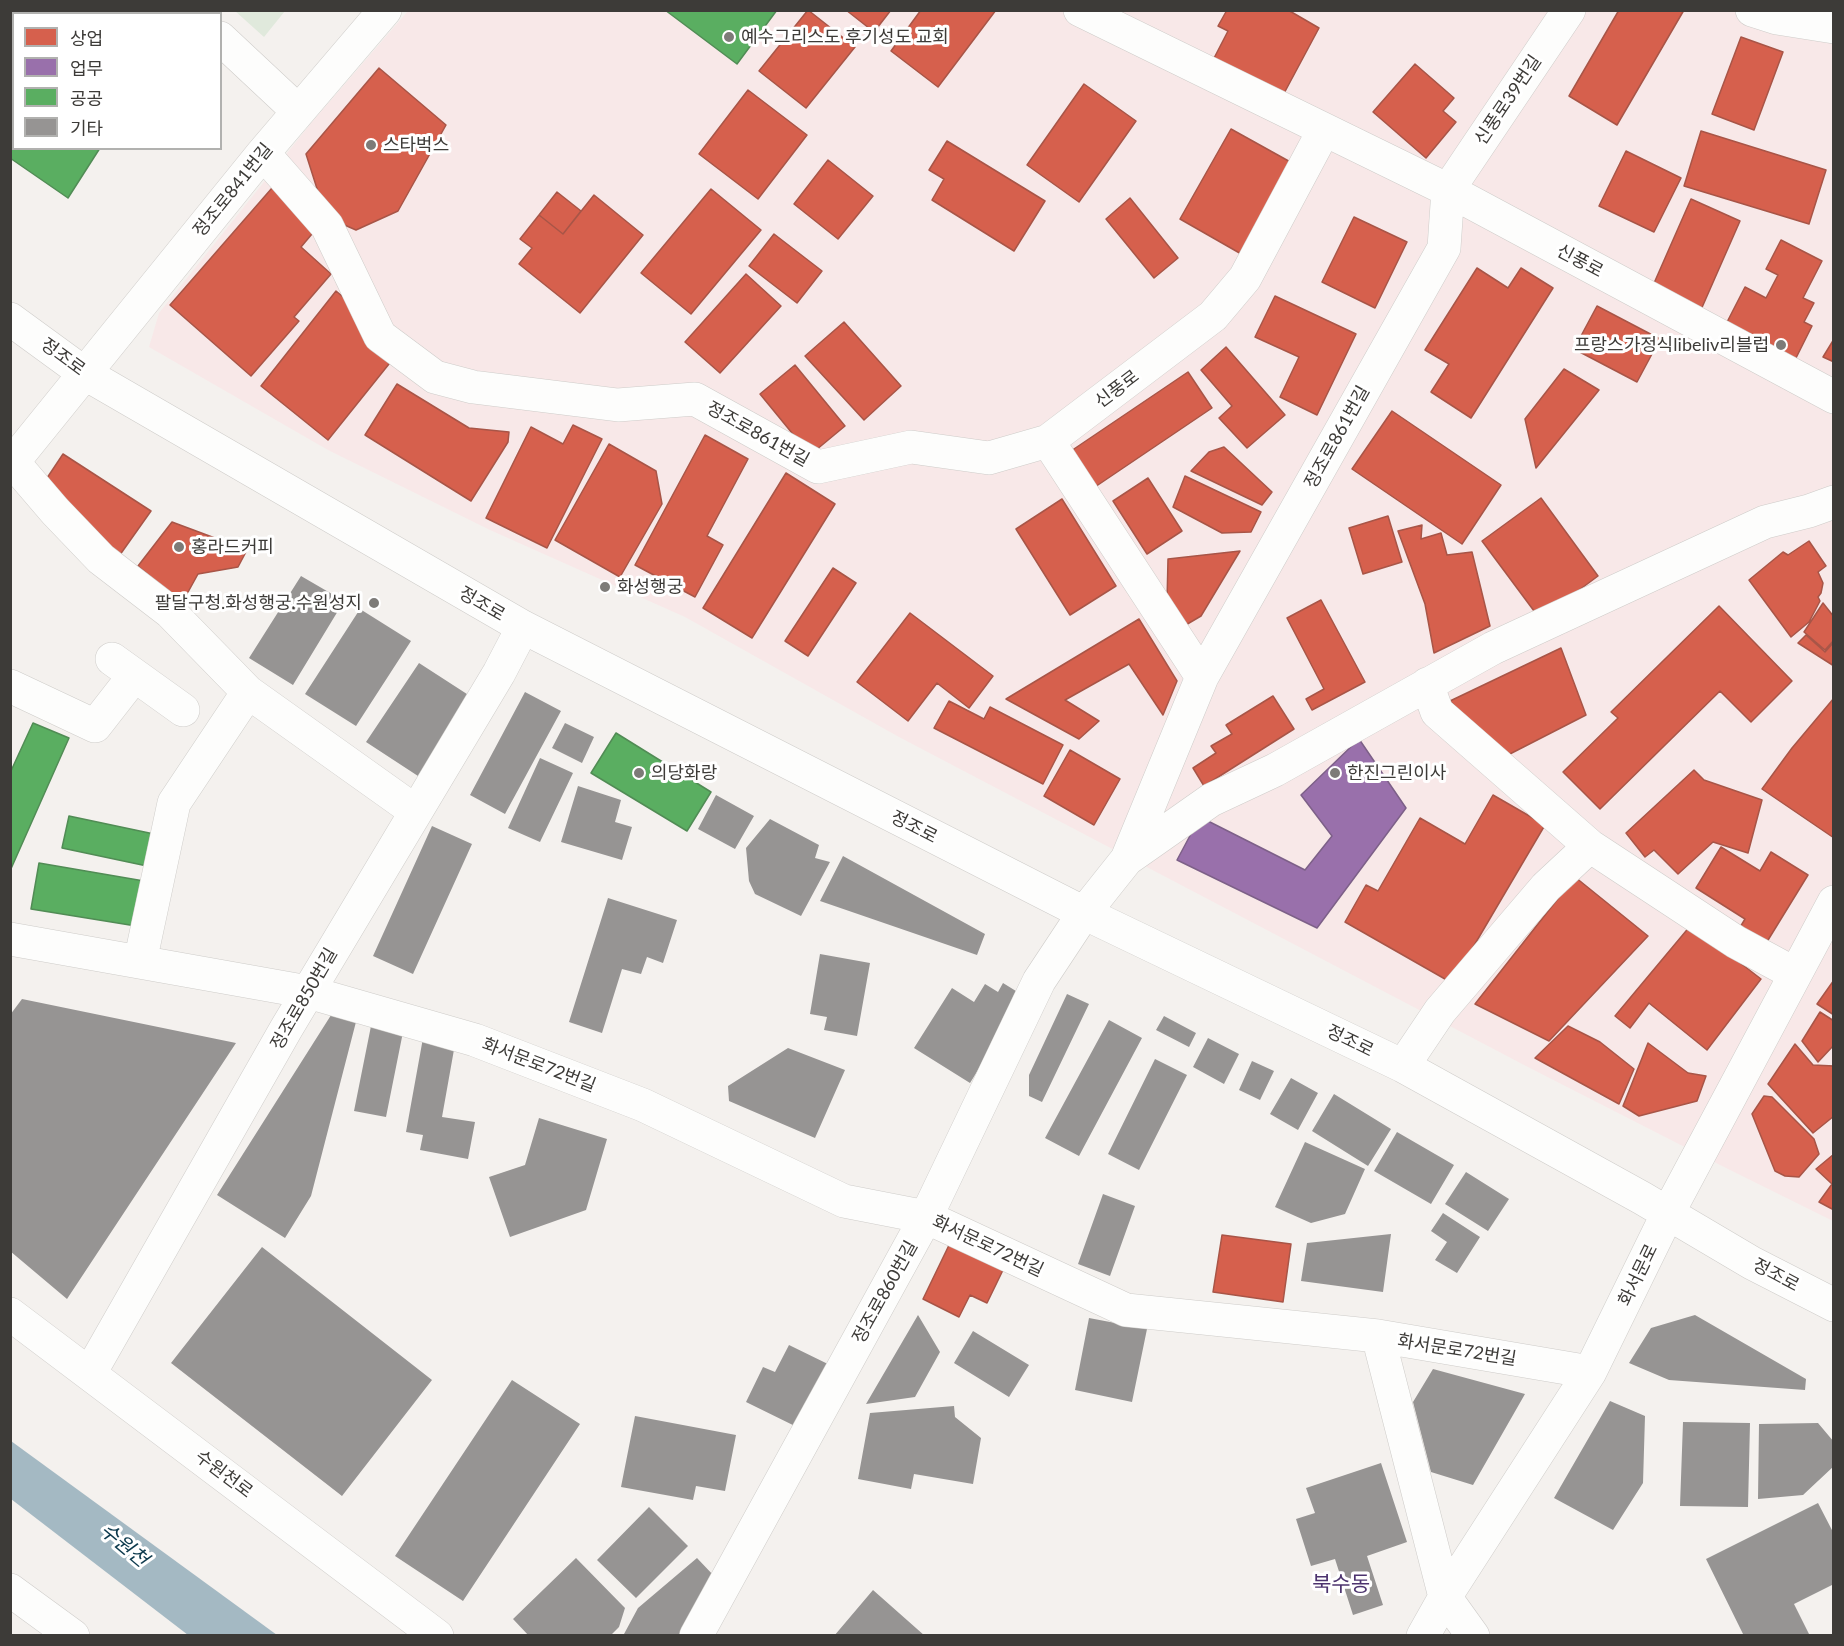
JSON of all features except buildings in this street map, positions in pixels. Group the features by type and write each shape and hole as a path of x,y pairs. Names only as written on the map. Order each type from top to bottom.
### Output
{"street":[{"name":"정조로841번길","path":"12,463 262,153 385,10"},
{"name":"신풍로","path":"1080,10 1448,190 1833,397"},
{"name":"신풍로39번길","path":"1448,190 1569,10"},
{"path":"1752,10 1777,18 1833,27"},
{"path":"222,40 298,111"},
{"name":"신풍로","path":"1048,441 1213,316 1245,278 1324,130"},
{"name":"정조로861번길","path":"262,153 327,226 381,336 435,377 473,387 618,405 695,399 818,467 911,447 989,458 1048,441"},
{"name":"정조로861번길","path":"1084,913 1127,860 1202,677 1444,248 1448,190"},
{"name":"정조로","path":"10,319 84,373 523,627 1084,913 1403,1066 1668,1213 1752,1263 1833,1305"},
{"path":"1048,441 1202,677"},
{"path":"12,463 101,559 170,612 248,692 416,811"},
{"path":"1127,860 1211,800 1275,770 1492,648 1765,522 1809,511 1833,502"},
{"name":"정조로850번길","path":"90,1373 308,992 499,672 523,627"},
{"path":"10,686 95,726 123,668 183,710"},
{"path":"1427,684 1437,712 1590,846 1736,942 1795,974"},
{"path":"140,962 174,803 248,692"},
{"path":"1403,1066 1440,1011 1546,887 1590,846"},
{"name":"화서문로","path":"1423,1635 1590,1372 1668,1213 1833,902"},
{"name":"정조로860번길","path":"696,1635 926,1217 1039,981 1084,913"},
{"name":"화서문로72번길","path":"10,939 308,992 476,1040 642,1105 844,1201 926,1217 1126,1310 1378,1336 1590,1372"},
{"name":"수원천로","path":"10,1314 437,1635"},
{"path":"1378,1336 1445,1597 1473,1635"},
{"path":"10,1590 73,1635"}],"shaded area":[{"path":"235,11 285,11 264,37"},
{"path":"408,11 1833,11 1833,1221 1526,1066 899,737 685,617 490,530 328,450 149,347 159,313 312,122"}],"water":[{"name":"수원천","path":"11,1441 277,1635 188,1635 11,1499"}],"place":[{"name":"예수그리스도 후기성도 교회","path":"729,37"},
{"name":"스타벅스","path":"371,145"},
{"name":"프랑스가정식libeliv리블럽","path":"1781,345"},
{"name":"홍라드커피","path":"179,547"},
{"name":"화성행궁","path":"605,587"},
{"name":"팔달구청.화성행궁.수원성지","path":"374,603"},
{"name":"의당화랑","path":"639,773"},
{"name":"한진그린이사","path":"1335,773"}],"district":[{"name":"북수동","path":"1341,1584"}]}
